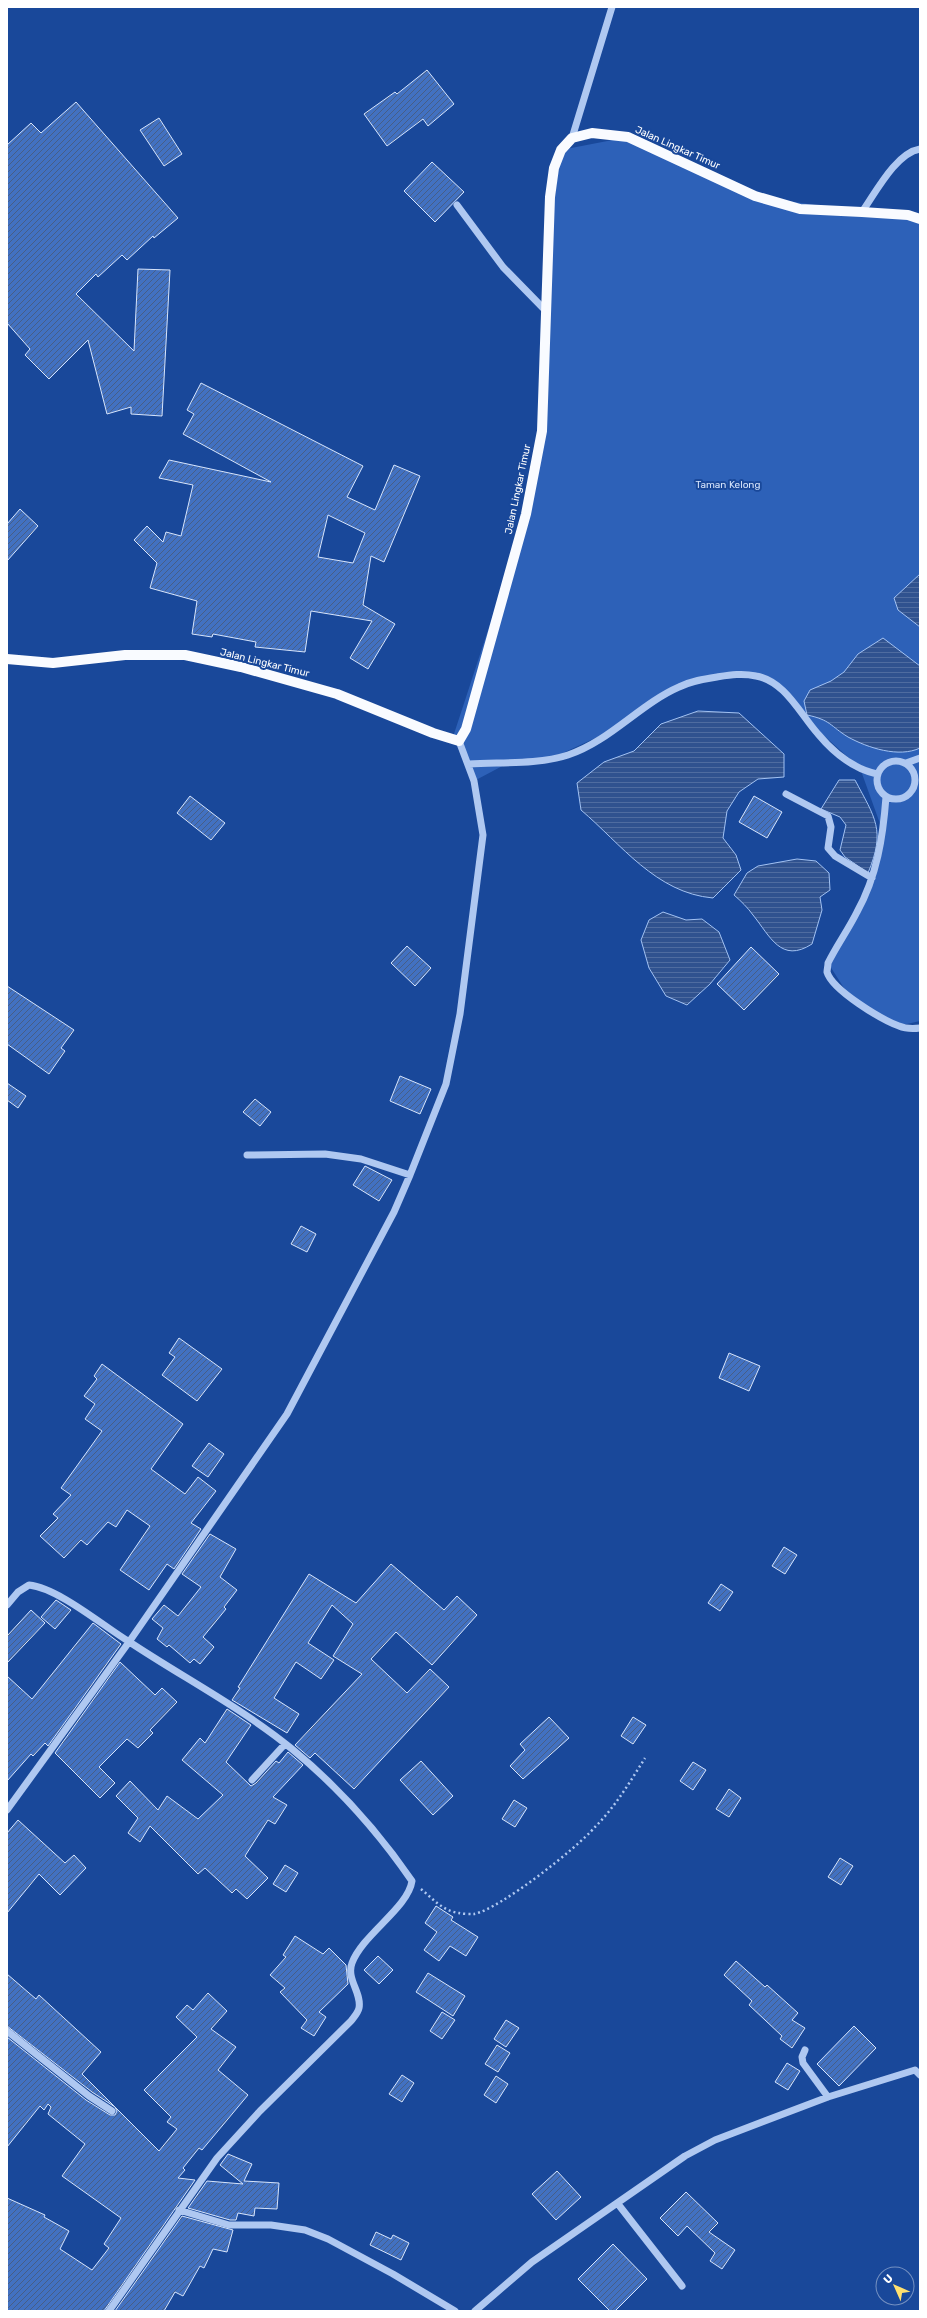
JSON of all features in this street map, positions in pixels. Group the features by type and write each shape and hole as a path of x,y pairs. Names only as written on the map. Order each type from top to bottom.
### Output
{"main road":[{"name":"Jalan Lingkar Timur","path":"7,659 52,663 125,655 185,655 241,667 337,694 433,733 460,741 466,729 528,506 542,431 550,197 554,168 561,150 572,138 592,133 628,137 755,196 800,209 862,212 908,216 920,219"}],"street":[{"path":"572,138 612,7"},
{"path":"862,212 898,161 911,150 920,149"},
{"path":"457,205 503,267 545,310"},
{"path":"469,764 550,760 570,754 619,727 678,687 693,681 736,674 768,678 782,690 818,734 840,756 860,768 878,774"},
{"path":"7,1810 129,1642 293,1404 394,1212 410,1175 446,1084 460,1014 483,835 474,781 460,741"},
{"path":"906,763 920,758"},
{"path":"899,760 906,763 914,773 915,786 911,792 900,799 886,797 878,787 878,774 886,763 899,760"},
{"path":"786,794 828,816 832,827 828,848 835,856 872,878"},
{"path":"886,797 880,852 872,878 858,912 832,956 827,972 835,985 851,999 898,1026 910,1030 920,1028"},
{"path":"247,1155 325,1154 361,1159 410,1175"},
{"path":"7,1605 18,1592 29,1585 40,1586 80,1609 129,1642 189,1679 285,1744 341,1794 383,1843 412,1881 408,1894 377,1927 351,1964 352,1980 359,2002 359,2010 351,2021 260,2111 217,2158 109,2311"},
{"path":"252,1780 285,1744"},
{"path":"7,2031 89,2096 112,2111"},
{"path":"805,2050 802,2057 803,2063 828,2097"},
{"path":"475,2311 532,2262 574,2231 618,2204 685,2156 715,2140 828,2097 918,2071"},
{"path":"618,2204 682,2286"},
{"path":"179,2210 229,2224 271,2225 305,2230 328,2239 393,2274 455,2311"}],"path":[{"path":"412,1881 437,1903 449,1911 460,1914 475,1914 503,1899 563,1856 596,1827 628,1786 645,1758"}],"green space":[{"name":"Taman Kelong","path":"628,137 755,196 920,221 920,1021 898,1026 851,999 828,963 858,912 883,832 860,768 810,723 768,678 713,678 678,687 619,727 550,759 510,762 474,781 461,740 452,740 526,514 542,431 548,250 561,150"}],"shaded area":[{"path":"920,574 920,627 898,610 894,598"},
{"path":"883,638 920,666 920,748 912,751 893,752 865,745 848,737 826,721 807,715 804,701 810,690 831,681 844,672 858,654"},
{"path":"698,711 739,713 784,754 784,777 758,779 739,792 727,811 723,838 736,855 741,870 713,898 693,894 674,887 641,865 581,810 577,783 604,762 634,751 661,724"},
{"path":"839,780 855,780 873,815 877,835 876,846 868,873 845,857 840,850 846,825 840,817 821,809"},
{"path":"797,859 816,861 829,873 830,890 820,897 822,910 812,944 792,951 777,945 749,910 734,895 747,873 758,866"},
{"path":"663,912 686,920 702,919 719,932 730,960 710,984 687,1005 666,996 649,968 641,940 649,920"}],"building":[{"path":"427,70 454,104 428,126 423,119 387,146 364,114 395,92 397,94"},
{"path":"76,102 178,218 154,238 153,236 127,260 122,255 98,277 96,274 76,294 134,351 138,269 170,270 162,416 131,414 131,407 107,414 88,340 49,379 25,355 30,349 7,323 7,145 31,123 41,133"},
{"path":"159,118 182,154 164,166 140,130"},
{"path":"432,162 464,192 435,222 404,191"},
{"path":"201,383 363,466 347,497 375,510 394,465 420,476 384,562 371,556 363,605 395,624 368,669 350,658 372,621 311,611 305,652 255,647 256,642 213,634 212,637 192,634 197,601 150,588 157,563 134,540 147,526 163,542 166,532 181,536 193,485 159,478 169,460 271,482 183,434 194,414 187,410","holes":["328,515 365,533 353,563 318,557"]},
{"path":"20,509 38,526 7,561 7,524"},
{"path":"190,796 225,823 211,840 177,813"},
{"path":"754,796 782,812 767,838 739,822"},
{"path":"407,946 431,968 415,986 391,963"},
{"path":"751,947 779,974 744,1010 717,984"},
{"path":"7,986 74,1030 61,1048 65,1051 49,1074 7,1044"},
{"path":"400,1076 431,1089 420,1114 390,1101"},
{"path":"7,1083 26,1096 18,1108 7,1100"},
{"path":"255,1099 271,1112 260,1126 243,1112"},
{"path":"365,1166 392,1180 379,1201 353,1185"},
{"path":"301,1226 316,1234 307,1252 291,1244"},
{"path":"179,1338 222,1369 197,1401 162,1375 175,1357 169,1353"},
{"path":"729,1353 760,1366 749,1391 719,1378"},
{"path":"102,1364 183,1424 151,1469 185,1494 198,1477 216,1491 191,1523 201,1529 174,1569 167,1564 149,1590 120,1570 150,1526 127,1510 116,1527 108,1522 87,1545 81,1540 64,1558 40,1536 58,1518 53,1514 71,1495 61,1488 102,1431 85,1419 95,1404 84,1396 97,1379 94,1376"},
{"path":"209,1443 224,1454 208,1477 192,1466"},
{"path":"210,1534 236,1549 220,1577 237,1590 224,1607 226,1609 203,1637 214,1647 200,1664 194,1659 190,1663 169,1645 167,1647 157,1639 163,1628 152,1619 164,1605 178,1616 201,1587 182,1574"},
{"path":"784,1547 797,1555 785,1574 772,1566"},
{"path":"391,1564 444,1610 457,1596 477,1615 432,1665 396,1632 371,1659 407,1693 430,1669 449,1687 354,1789 315,1753 310,1758 295,1745 362,1674 333,1656 353,1624 332,1605 308,1643 334,1660 321,1679 296,1662 274,1698 299,1714 287,1733 232,1700 240,1688 238,1687 309,1574 356,1603"},
{"path":"721,1584 733,1592 720,1611 708,1603"},
{"path":"56,1600 71,1610 55,1629 41,1617"},
{"path":"31,1610 45,1623 7,1663 7,1636"},
{"path":"93,1623 121,1644 48,1746 45,1743 33,1756 31,1754 7,1781 7,1676 32,1699"},
{"path":"120,1662 155,1695 162,1688 177,1702 150,1730 153,1733 138,1748 127,1739 99,1767 115,1783 100,1798 55,1753"},
{"path":"227,1709 251,1725 226,1762 251,1786 256,1783 276,1761 279,1763 288,1752 303,1765 273,1797 287,1805 275,1824 268,1820 245,1856 268,1878 247,1899 236,1889 232,1893 205,1868 198,1874 150,1826 140,1842 128,1833 138,1818 116,1796 130,1781 158,1810 167,1796 198,1819 223,1795 182,1760 200,1738 205,1743"},
{"path":"549,1717 569,1738 523,1779 510,1766 525,1750 520,1744"},
{"path":"633,1717 646,1725 633,1744 621,1736"},
{"path":"421,1761 453,1796 433,1815 400,1780"},
{"path":"693,1762 706,1770 693,1790 680,1781"},
{"path":"729,1789 741,1798 729,1817 716,1809"},
{"path":"514,1800 527,1808 515,1827 502,1819"},
{"path":"18,1820 65,1863 74,1855 86,1868 60,1895 39,1874 7,1913 7,1833"},
{"path":"840,1858 853,1866 841,1885 828,1877"},
{"path":"285,1865 298,1873 286,1892 273,1884"},
{"path":"436,1906 453,1917 451,1920 478,1937 466,1956 450,1946 439,1961 424,1950 437,1932 425,1923"},
{"path":"295,1936 323,1954 329,1948 346,1965 348,1984 319,2012 326,2017 314,2036 301,2028 307,2020 280,1992 285,1988 270,1975 286,1957 283,1955"},
{"path":"378,1956 393,1970 379,1984 364,1970"},
{"path":"736,1961 765,1987 767,1985 798,2013 792,2020 805,2028 792,2048 780,2039 782,2036 749,2005 752,2001 724,1975"},
{"path":"428,1973 465,1996 453,2016 416,1992"},
{"path":"7,1974 36,1999 39,1995 101,2052 82,2074 115,2107 92,2092 7,2026"},
{"path":"208,1993 227,2011 211,2029 236,2047 218,2070 248,2095 202,2150 199,2148 183,2168 185,2170 178,2178 195,2180 104,2311 7,2311 7,2198 45,2215 44,2217 69,2231 60,2249 92,2270 109,2248 104,2244 121,2218 62,2176 85,2144 48,2114 51,2107 48,2104 44,2110 40,2106 7,2147 7,2037 86,2100 110,2115 115,2115 117,2111 115,2107 159,2151 177,2129 167,2122 171,2117 144,2090 197,2037 176,2017 187,2005 193,2010"},
{"path":"442,2012 455,2020 442,2039 430,2031"},
{"path":"506,2020 519,2028 506,2047 494,2039"},
{"path":"854,2026 876,2048 839,2086 817,2064"},
{"path":"497,2045 510,2053 498,2072 485,2064"},
{"path":"787,2063 800,2071 788,2090 775,2082"},
{"path":"402,2075 414,2083 402,2102 389,2094"},
{"path":"496,2076 508,2084 496,2103 484,2095"},
{"path":"228,2154 252,2164 244,2181 279,2183 277,2209 255,2208 254,2216 238,2213 236,2220 230,2220 188,2208 207,2181 243,2184 220,2165"},
{"path":"557,2171 581,2197 556,2220 532,2194"},
{"path":"686,2192 718,2223 709,2232 735,2250 722,2269 710,2261 715,2253 687,2226 678,2236 660,2218"},
{"path":"182,2216 233,2230 227,2252 213,2249 204,2268 200,2266 183,2296 175,2292 164,2311 115,2311"},
{"path":"376,2232 391,2239 393,2235 409,2243 401,2260 370,2245"},
{"path":"613,2244 647,2279 615,2311 610,2311 578,2279"}]}
